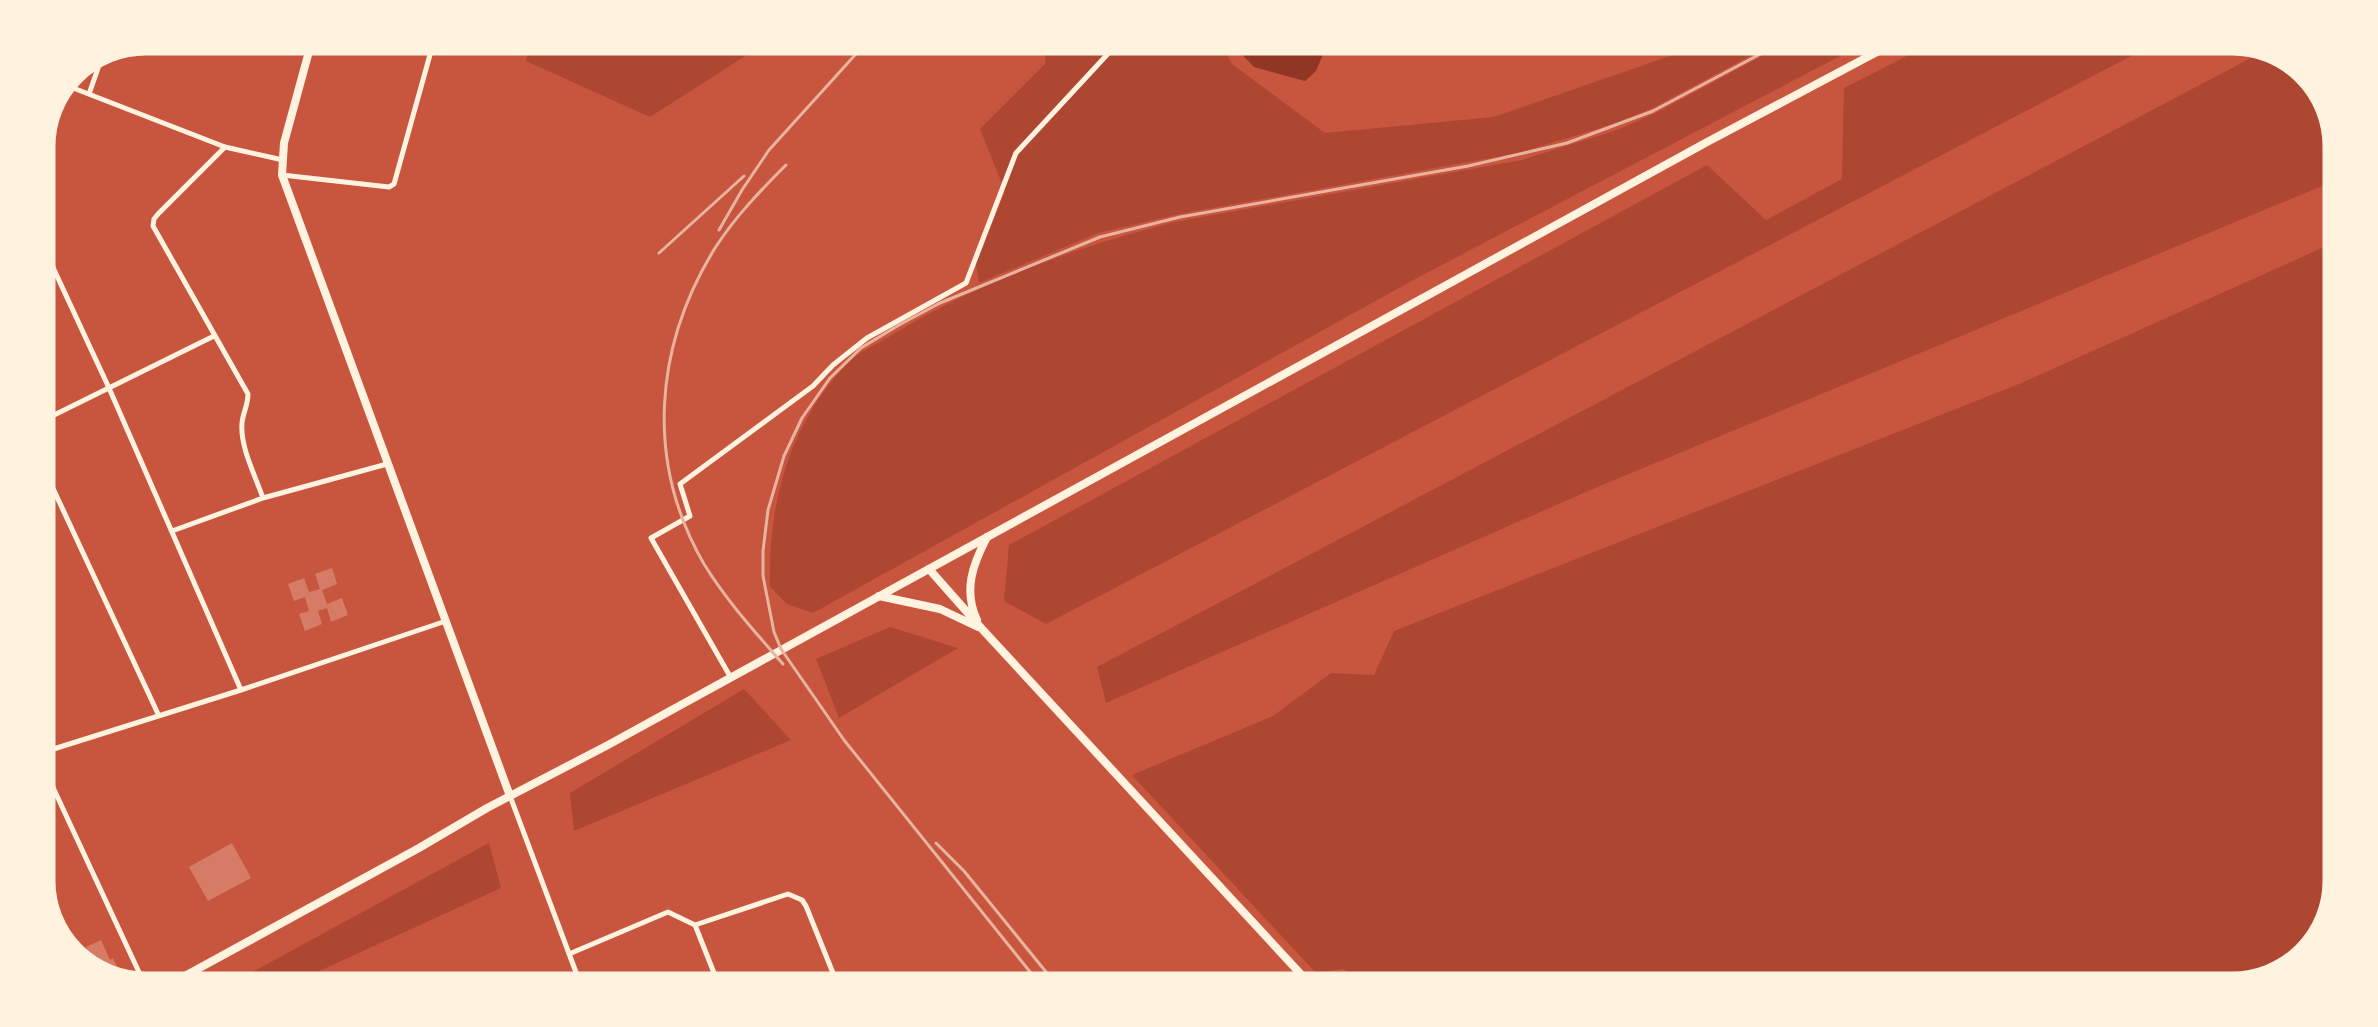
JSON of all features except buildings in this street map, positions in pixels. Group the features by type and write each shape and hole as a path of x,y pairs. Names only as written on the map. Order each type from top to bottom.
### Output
{"main road":[{"path":"308,54 284,143 282,175 510,796"},
{"path":"192,973 510,796 731,678 1709,141 1873,54"},
{"path":"982,629 972,610 969,596 970,579 977,556 987,537"},
{"path":"930,569 982,629 1299,973"},
{"path":"879,596 940,609 982,629"}],"street":[{"path":"282,175 389,187 394,184 431,54"},
{"path":"731,678 651,538 690,516 680,484 813,386 833,365 867,338 966,283 1016,153 1108,54"},
{"path":"89,94 98,67"},
{"path":"74,88 225,147 283,160"},
{"path":"225,147 158,214 153,226 248,394 248,407 242,421 243,440 263,498"},
{"path":"54,270 109,388 241,690"},
{"path":"54,415 214,336"},
{"path":"172,531 263,498 387,464"},
{"path":"54,490 159,716"},
{"path":"54,749 241,690 446,621"},
{"path":"54,790 139,972"},
{"path":"510,796 576,973"},
{"path":"695,925 789,894 802,900 806,906 833,973"},
{"path":"569,954 668,912 695,925 714,973"}],"shaded area":[{"path":"527,54 748,54 650,117 526,61"},
{"path":"1046,54 1227,54 1232,64 1325,133 1494,117 1674,54 1753,54 1651,109 1613,124 1518,153 1179,214 1098,233 979,283 976,264 1005,191 980,129 1045,64"},
{"path":"1242,54 1323,54 1316,71 1305,81 1254,67"},
{"path":"1765,54 1844,54 1417,278 813,613 787,604 770,587 770,556 778,495 797,438 811,411 828,386 853,358 920,319 1029,268 1143,230 1180,221 1522,160 1617,130 1656,113"},
{"path":"1910,54 2135,54 1046,624 1004,601 1009,545 1707,165 1766,220 1842,179 1844,88"},
{"path":"2253,57 2278,66 2288,73 2305,90 2315,105 2324,140 2324,185 1595,488 1106,703 1097,667"},
{"path":"2324,247 2324,881 2322,899 2312,927 2293,950 2273,964 2250,971 2232,973 1348,973 1344,969 1316,973 1132,775 1273,716 1331,673 1374,675 1394,631 2019,384"},
{"path":"890,627 958,648 839,718 816,659"},
{"path":"744,689 791,740 574,831 570,793"},
{"path":"489,843 501,888 315,973 251,973"}],"railway":[{"path":"719,230 769,150 856,54"},
{"path":"1031,973 844,740 781,649 774,632 763,576 763,551 768,510 784,456 802,418 830,378 861,348 940,303 1100,237 1180,217 1468,166 1567,143 1653,111 1760,54"},
{"path":"783,664 741,616 722,590 704,564 685,525 672,486 665,445 664,405 669,365 679,325 695,286 715,248 731,226 786,165"},
{"path":"659,253 744,176"},
{"path":"936,843 964,871 1047,973"}]}
